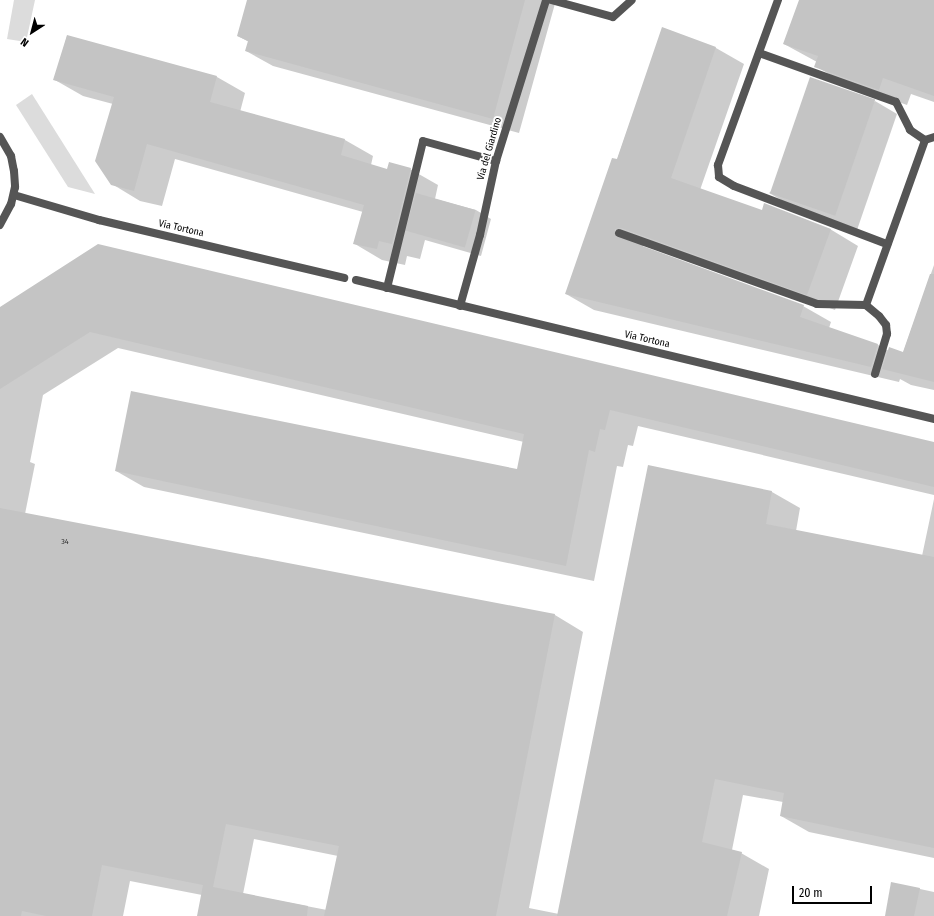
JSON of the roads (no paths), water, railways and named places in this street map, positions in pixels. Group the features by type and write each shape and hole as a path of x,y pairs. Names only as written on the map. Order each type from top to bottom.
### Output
{"street":[{"name":"Via del Giardino","path":"460,306 480,234 496,161 546,0"},
{"path":"551,0 613,17 632,0"},
{"path":"778,0 718,165 719,177 734,186 887,244"},
{"path":"759,53 896,102 910,130 925,140"},
{"path":"866,305 925,140 934,136"},
{"path":"0,137 13,164 15,187 8,212 0,225"},
{"path":"388,288 423,141 496,161"},
{"name":"Via Tortona","path":"14,195 99,220 344,278"},
{"path":"619,234 817,304 866,305 879,316 886,325 887,334 875,374"},
{"name":"Via Tortona","path":"356,280 934,419"}]}
